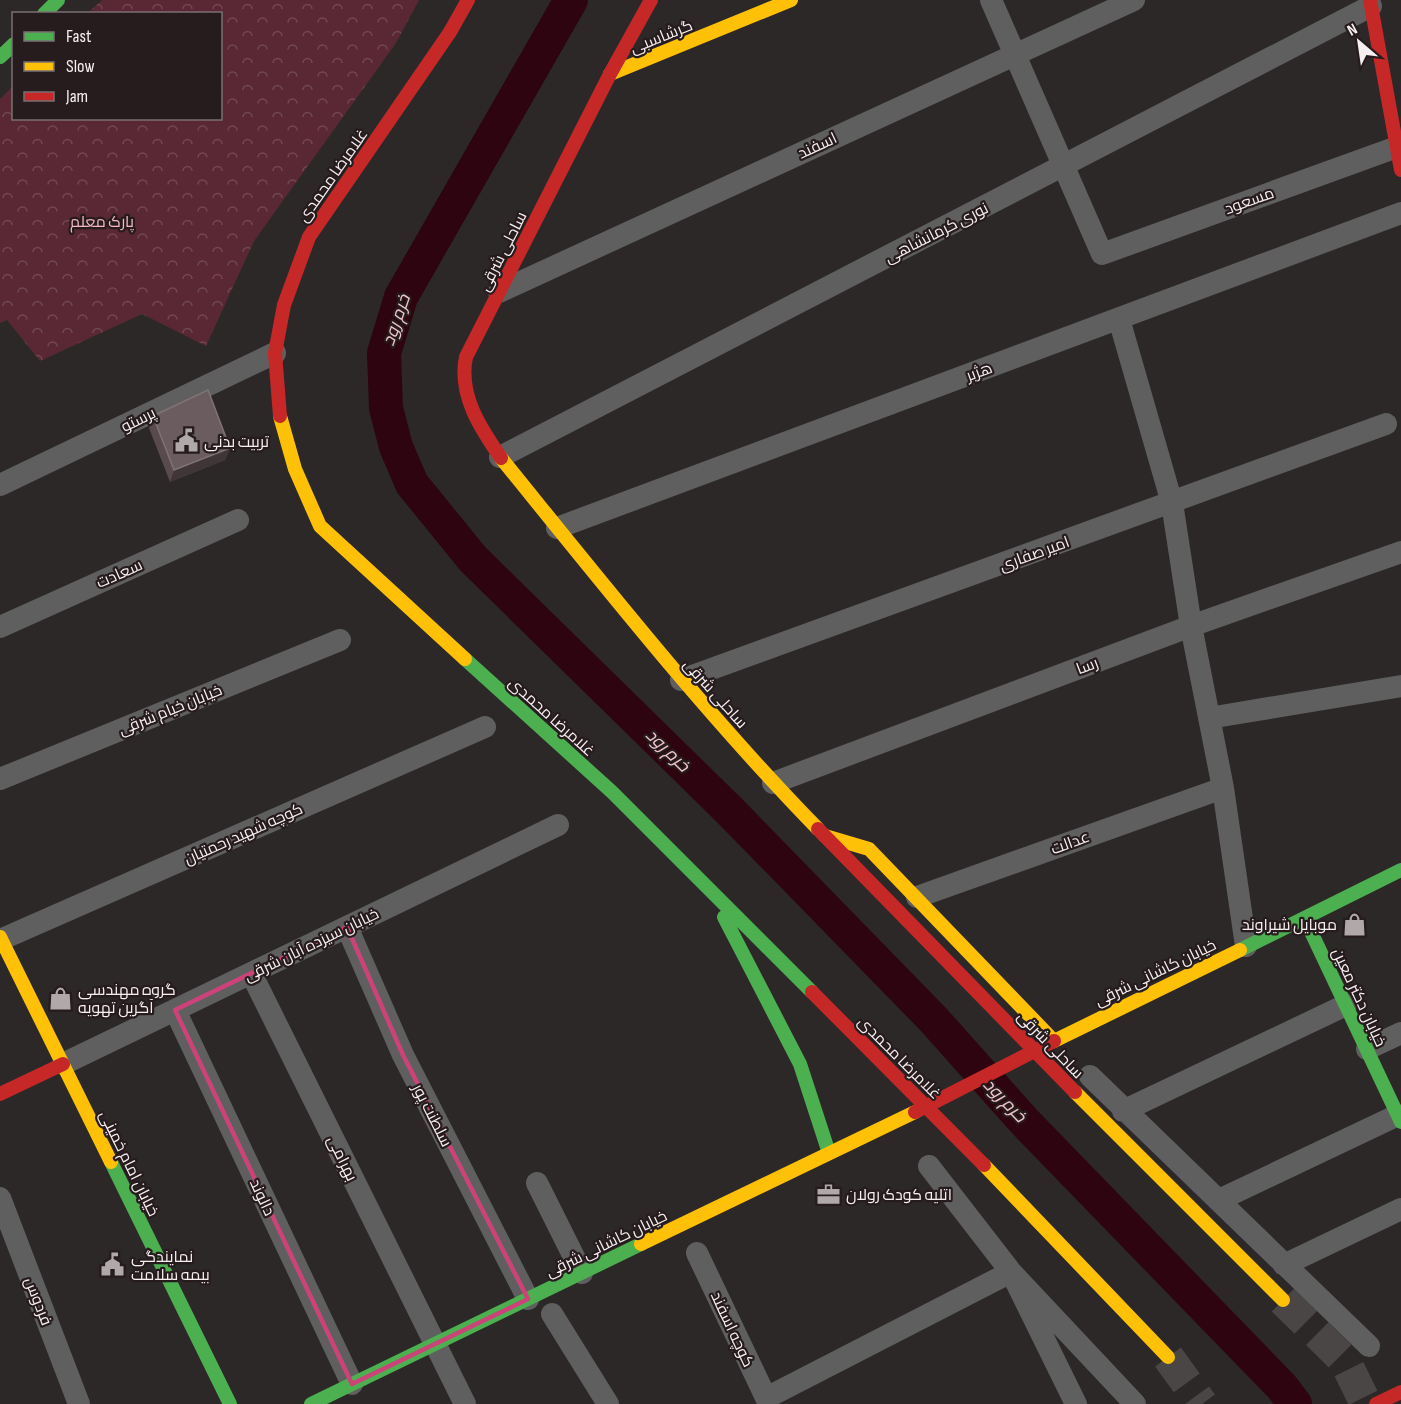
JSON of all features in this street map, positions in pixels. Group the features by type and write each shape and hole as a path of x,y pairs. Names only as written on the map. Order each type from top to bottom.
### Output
{"main road":[{"path":"46,12 58,0"},
{"name":"غلامرضا محمدی","path":"468,0 450,32 309,237 284,305 275,353 278,408 296,469 320,526 612,792 966,1146 1168,1357"},
{"name":"ساحلی شرقی","path":"651,0 610,74 475,338 465,362 465,391 477,420 500,457 557,528 681,680 773,783 1099,1117 1283,1300"},
{"name":"گرشاسبی","path":"610,74 791,0"},
{"path":"1371,3 1401,170"},
{"path":"0,57 12,46"},
{"path":"824,836 868,849 1054,1041"},
{"name":"خیابان کاشانی شرقی","path":"311,1404 915,1112 1401,870"},
{"path":"712,892 800,1065 829,1153"},
{"name":"خیابان دکتر معین","path":"1305,919 1400,1118"},
{"name":"خیابان امام خمینی","path":"0,939 230,1404"},
{"path":"0,1094 63,1064"},
{"path":"1376,1404 1401,1392"}],"street":[{"path":"991,0 1063,166"},
{"name":"اسفند","path":"500,292 1134,0"},
{"name":"نوری کرمانشاهی","path":"500,457 1063,166 1371,3"},
{"name":"مسعود","path":"1063,166 1102,254 1397,147"},
{"name":"هژبر","path":"557,528 1401,213"},
{"path":"1119,319 1172,503 1191,626 1222,788 1246,946"},
{"name":"پرستو","path":"0,485 275,353"},
{"name":"امیر صفاری","path":"681,680 1386,424"},
{"name":"سعادت","path":"0,627 238,520"},
{"name":"رسا","path":"773,783 1191,626 1401,552"},
{"name":"خیابان خیام شرقی","path":"0,779 340,640"},
{"path":"1209,718 1401,686"},
{"name":"کوچه شهید رحمتیان","path":"0,939 485,727"},
{"name":"عدالت","path":"917,897 1222,788"},
{"name":"خیابان سیزده آبان شرقی","path":"63,1064 558,825"},
{"name":"سلطنت پور","path":"346,927 403,1055 528,1299"},
{"name":"بهرامی","path":"251,973 465,1404"},
{"path":"1123,1111 1346,1005"},
{"name":"دالوند","path":"175,1010 352,1384"},
{"path":"1367,1048 1401,1033"},
{"path":"1090,1076 1123,1111 1219,1200 1369,1346"},
{"path":"1219,1200 1400,1118"},
{"path":"929,1166 1011,1272 1135,1404"},
{"path":"537,1183 582,1273"},
{"name":"فردوس","path":"0,1198 78,1404"},
{"path":"1284,1265 1401,1209"},
{"name":"کوچه اسفند","path":"697,1253 767,1401"},
{"path":"767,1401 1011,1272"},
{"path":"1011,1272 1072,1403"},
{"path":"552,1314 608,1404"}],"highlighted area":[{"path":"347,927 403,1055 528,1299 352,1384 175,1010"}],"green space":[{"name":"پارک معلم","path":"102,0 419,0 396,43 254,241 206,346 142,314 40,361 7,320 0,323 0,99 12,87 12,120 222,120 222,12 89,12"}],"building":[{"name":"تربیت بدنی","path":"208,390 230,448 174,470 153,416"}],"waterway":[{"name":"خرم رود","path":"571,0 401,297 384,353 386,408 396,447 412,484 473,559 730,811 933,1019 1024,1121 1282,1387 1295,1404"}],"tunnel":[{"path":"1283,1300 1345,1361 1366,1404"},
{"path":"1168,1357 1202,1404"}],"traffic: fast":[{"path":"46,12 58,0"},
{"path":"0,57 12,46"},
{"path":"465,659 612,792 812,992"},
{"path":"1240,950 1401,870"},
{"path":"724,917 800,1064 829,1153"},
{"path":"1305,919 1401,1122"},
{"path":"111,1162 230,1404"},
{"path":"311,1404 641,1244"}],"traffic: slow":[{"path":"610,74 791,0"},
{"path":"280,416 295,469 320,526 465,659"},
{"path":"501,458 695,694 818,829"},
{"path":"825,836 869,849 1054,1041 1240,950"},
{"path":"0,937 111,1162"},
{"path":"1075,1092 1283,1300"},
{"path":"641,1244 915,1112"},
{"path":"984,1165 1168,1357"}],"traffic: jam":[{"path":"280,416 275,353 284,305 309,237 450,32 468,0"},
{"path":"501,458 479,423 468,398 464,371 466,357 610,74 651,0"},
{"path":"1370,0 1401,170"},
{"path":"818,829 1075,1092"},
{"path":"812,992 984,1165"},
{"path":"915,1112 1054,1041"},
{"path":"0,1094 63,1064"},
{"path":"1376,1404 1401,1392"}],"place":[{"name":"تربیت بدنی","path":"186,441"},
{"name":"موبایل شیراوند","path":"1355,924"},
{"name":"گروه مهندسی آگرین تهویه","path":"60,998"},
{"name":"اتلیه کودک رولان","path":"828,1194"},
{"name":"نمایندگی بیمه سلامت","path":"113,1265"}]}
